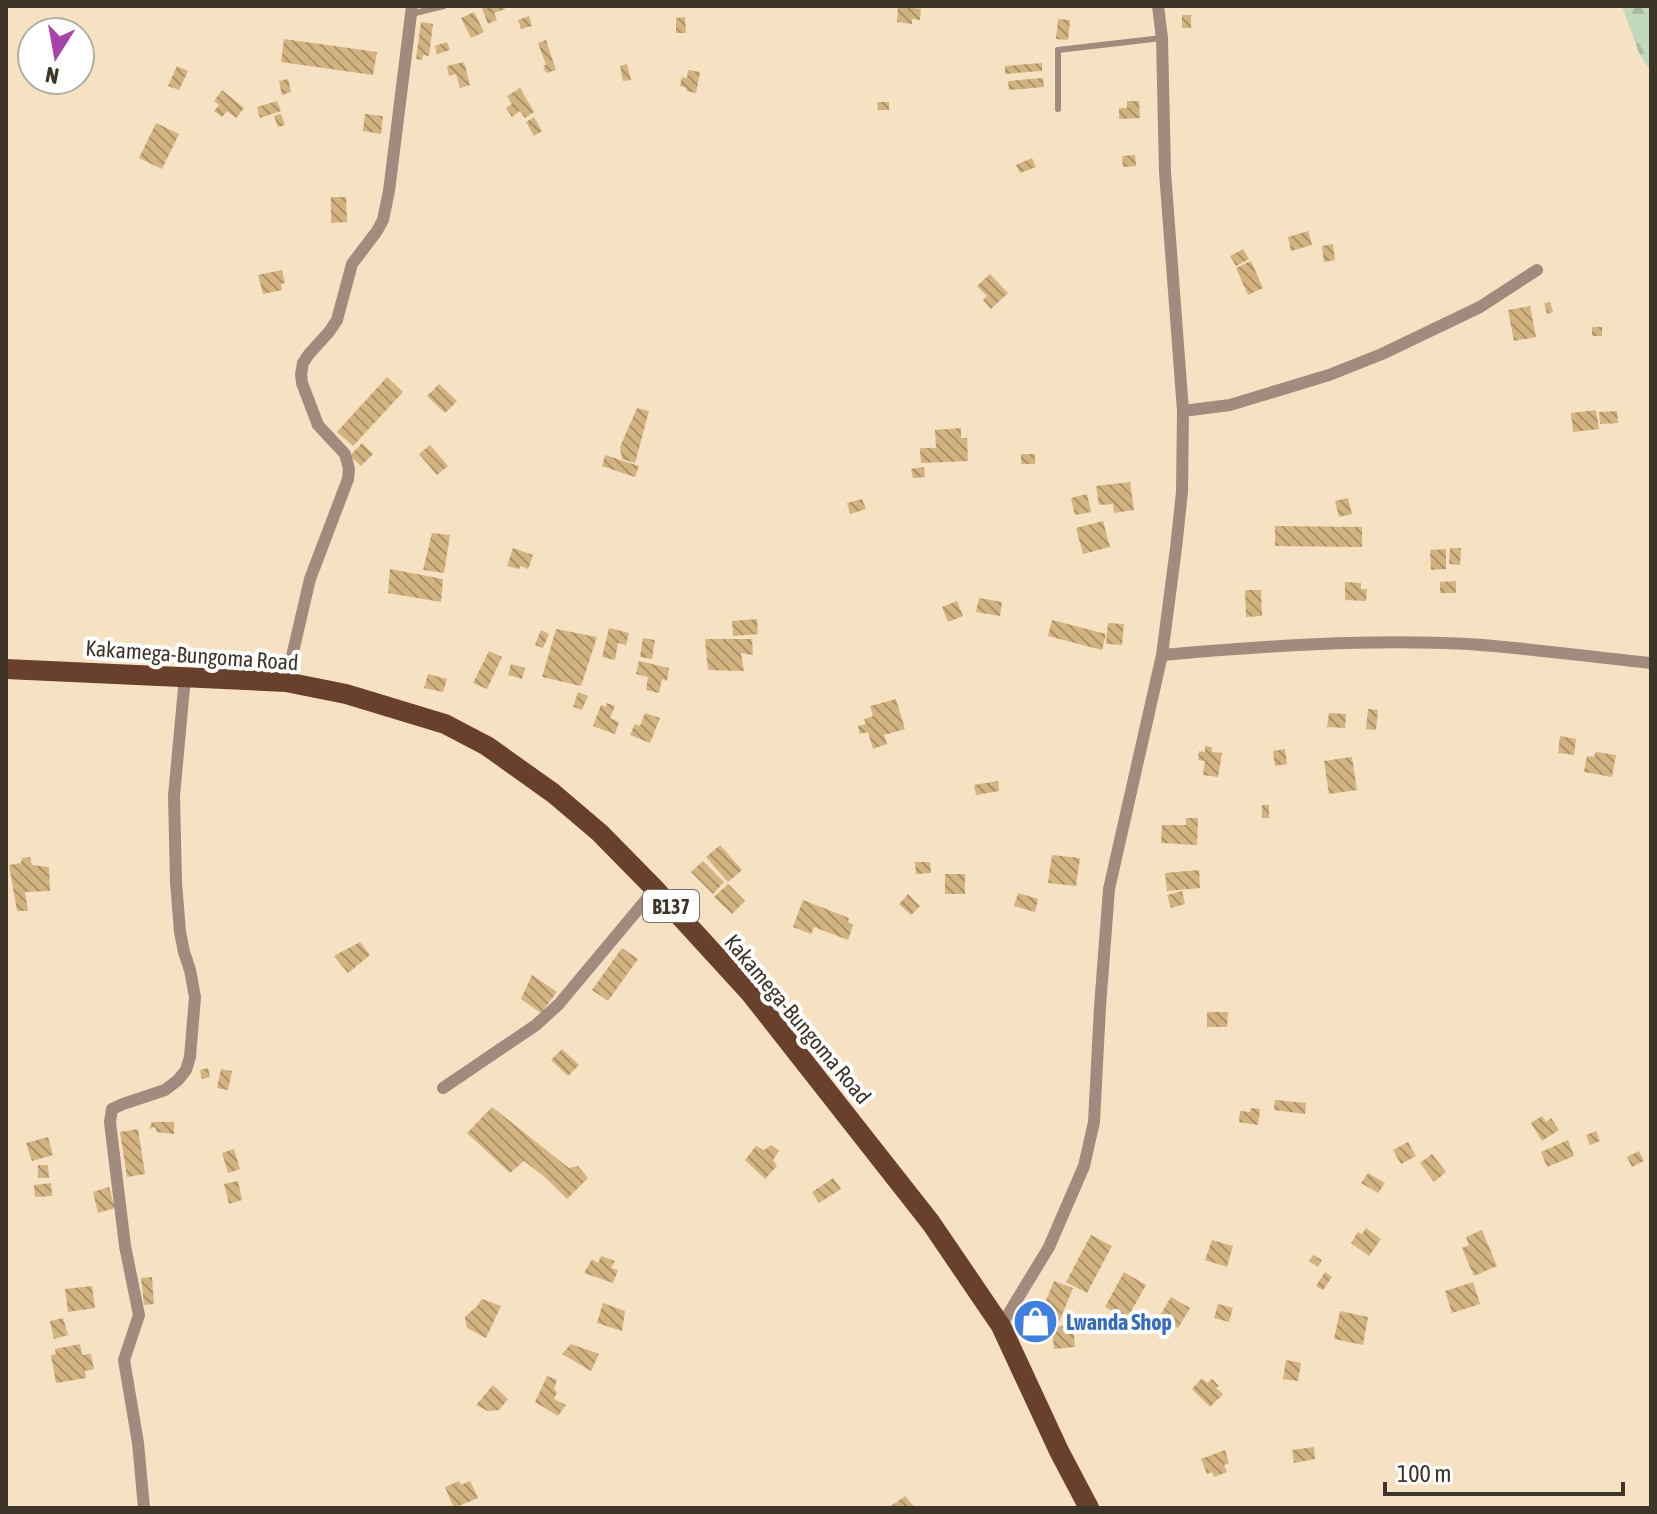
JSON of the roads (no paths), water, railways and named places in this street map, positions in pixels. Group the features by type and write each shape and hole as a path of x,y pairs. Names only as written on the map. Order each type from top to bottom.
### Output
{"main road":[{"name":"Kakamega-Bungoma Road","path":"6,669 286,682 346,694 445,724 487,746 533,778 588,823 655,889 751,994 931,1223 1001,1326 1089,1508"}],"street":[{"path":"1001,1326 1049,1247 1084,1166 1094,1122 1109,889 1162,655 1182,492 1183,411 1165,172 1162,38 1158,6"},
{"path":"286,682 310,579 349,469 345,454 318,425 302,383 303,363 337,320 352,264 383,220 411,10"},
{"path":"1183,411 1230,405 1329,375 1382,354 1480,307 1537,270"},
{"path":"1162,655 1255,647 1383,642 1469,644 1651,663"},
{"path":"144,1508 138,1443 124,1360 139,1315 125,1246 110,1122 112,1109 165,1090 178,1080 186,1070 190,1057 195,997 180,932 174,796 185,677"},
{"path":"443,1088 536,1025 559,1004 655,889"}],"lane":[{"path":"411,10 444,6"},
{"path":"1058,109 1058,50 1162,38"}],"place":[{"name":"Lwanda Shop","path":"1035,1322"}]}
